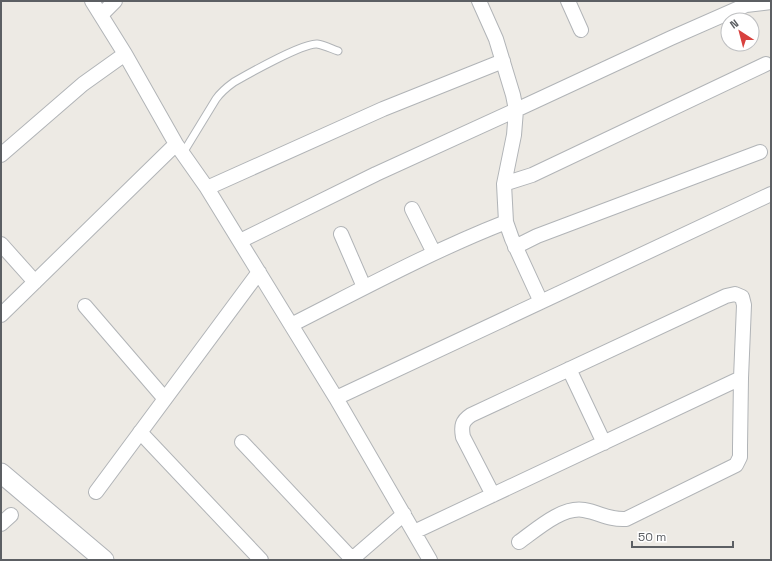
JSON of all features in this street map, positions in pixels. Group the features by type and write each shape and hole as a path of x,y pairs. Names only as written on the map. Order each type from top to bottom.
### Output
{"main road":[{"path":"1,473 104,560"}],"street":[{"path":"92,1 179,149 207,188 336,398 430,560"},
{"path":"101,15 116,1"},
{"path":"479,1 496,39 516,110 514,135 504,184 506,222 515,247 541,302"},
{"path":"568,1 581,30"},
{"path":"240,242 376,174 718,17 746,5 771,2"},
{"path":"1,155 83,84 124,54"},
{"path":"207,188 383,109 503,61"},
{"path":"504,184 532,175 766,64"},
{"path":"1,315 179,149"},
{"path":"515,247 537,236 760,152"},
{"path":"336,398 771,194"},
{"path":"412,209 434,253"},
{"path":"291,325 364,287 469,236 506,222"},
{"path":"341,234 364,287"},
{"path":"1,244 35,282"},
{"path":"96,492 258,272"},
{"path":"493,495 463,437 461,428 464,420 471,415 726,296 735,294 742,297 744,305 740,457 736,465 626,519 615,520 584,510 572,510 558,515 519,542"},
{"path":"85,306 165,399"},
{"path":"569,369 604,442"},
{"path":"414,532 741,378"},
{"path":"140,432 261,560"},
{"path":"242,442 352,560 404,514"}],"lane":[{"path":"179,149 221,92 234,82 278,58 306,46 317,44 338,51"}]}
